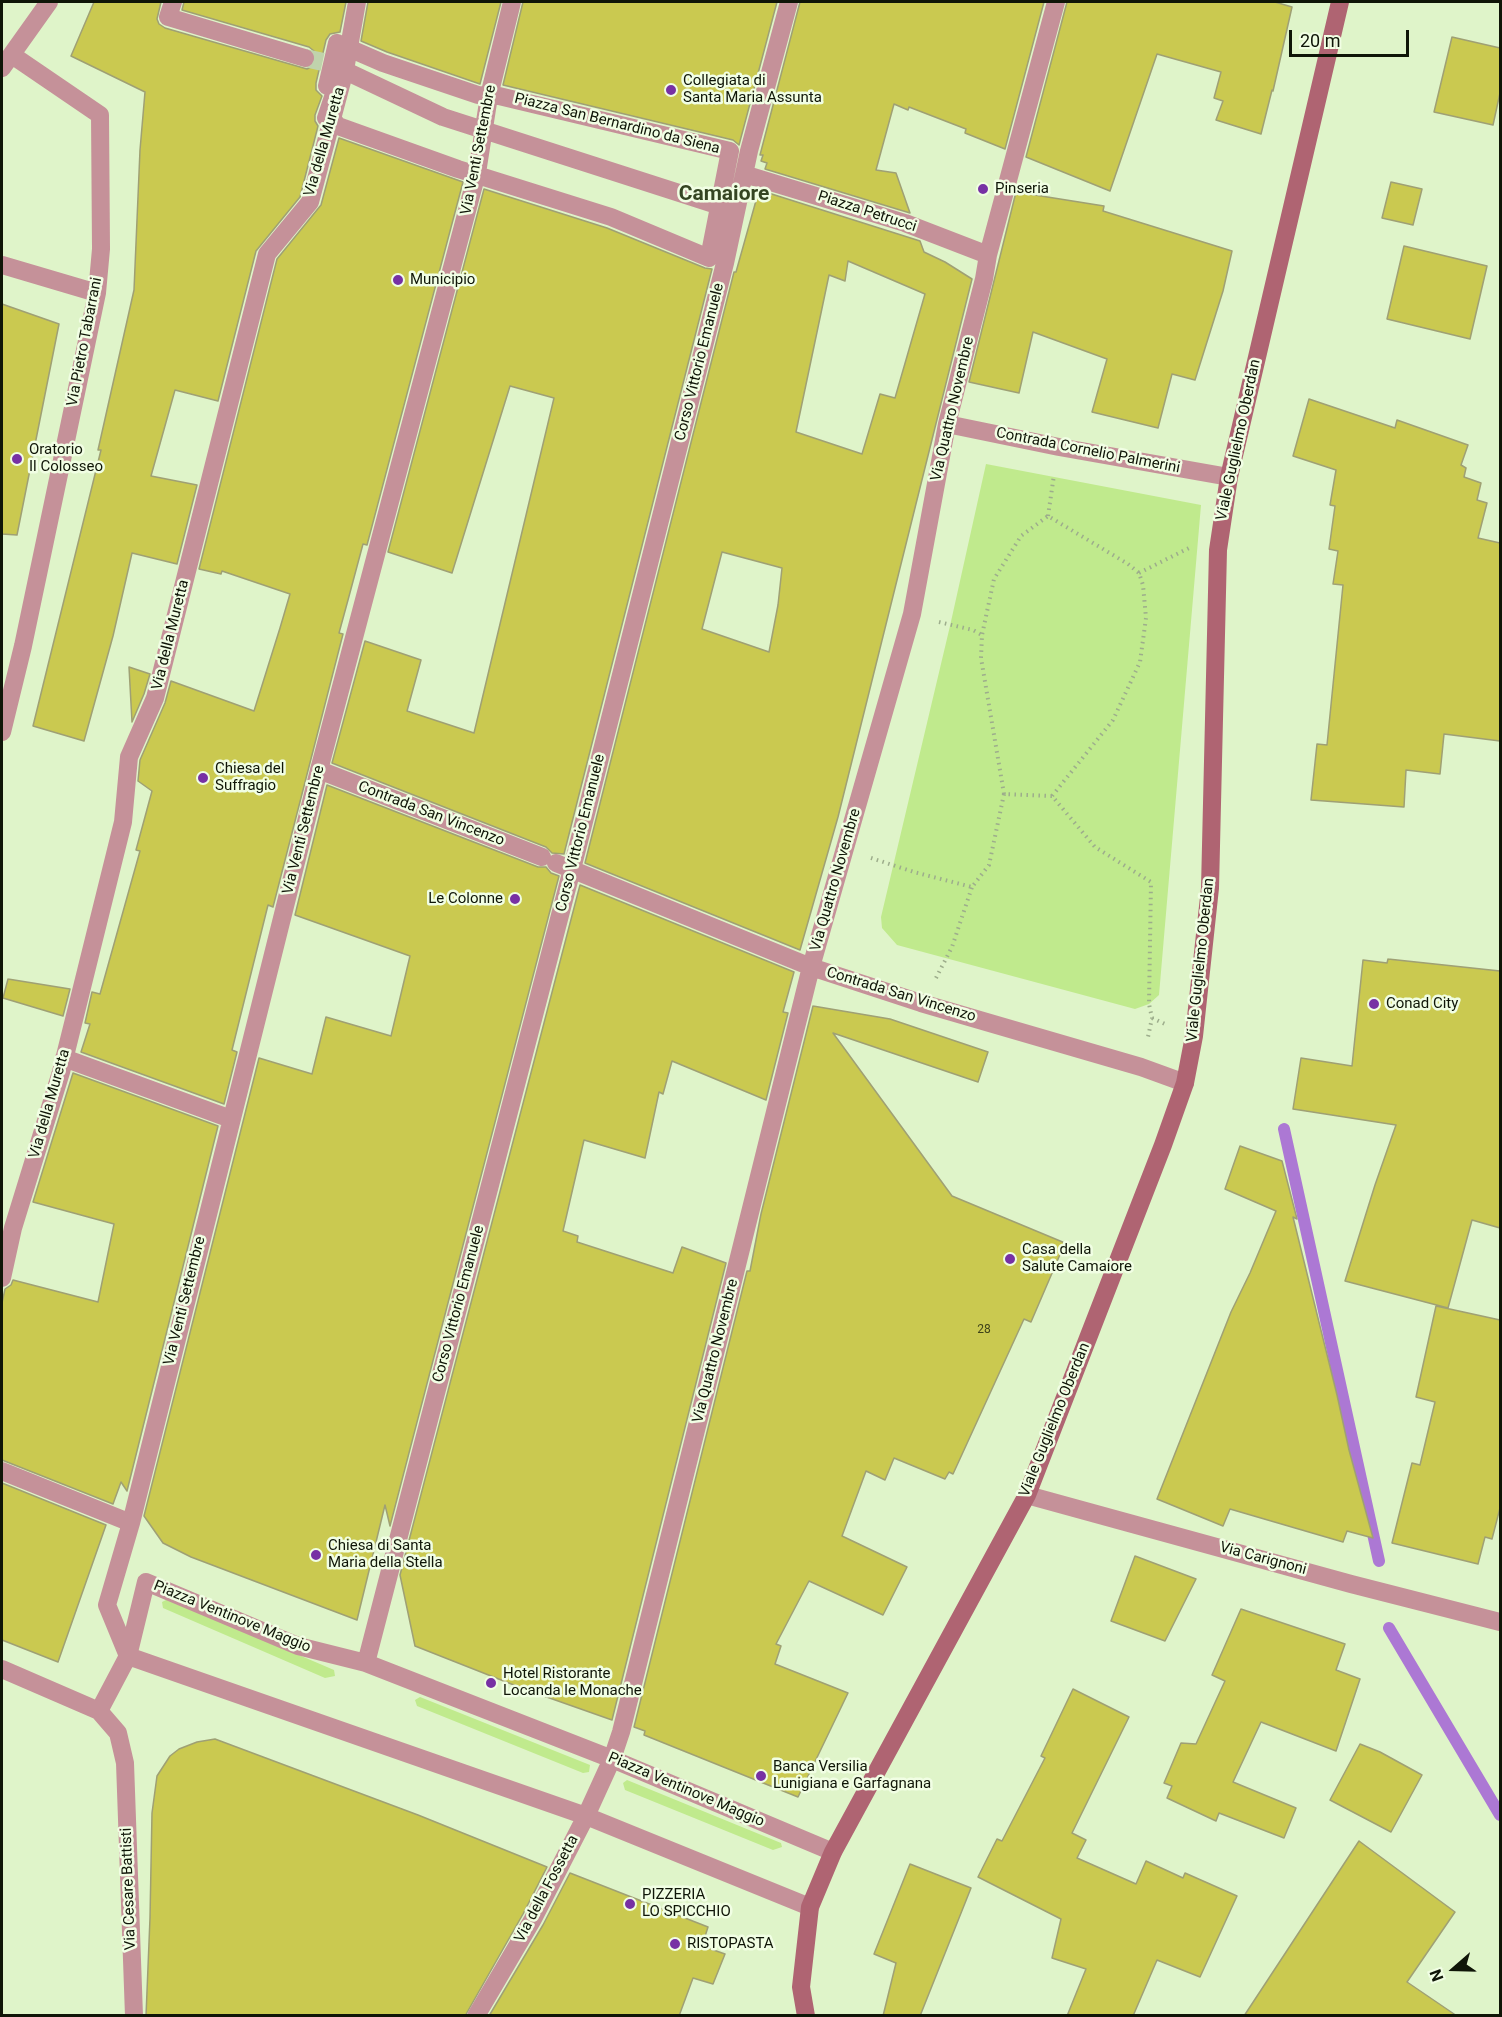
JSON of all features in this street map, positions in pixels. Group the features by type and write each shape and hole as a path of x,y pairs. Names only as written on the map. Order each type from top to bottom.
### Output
{"street":[{"name":"Via Pietro Tabarrani","path":"2,732 23,646 97,293 101,249 100,115 7,61 49,2"},
{"path":"174,2 168,17 304,58"},
{"name":"Via della Muretta","path":"338,67 350,48 357,2"},
{"name":"Via Venti Settembre","path":"128,1656 107,1605 131,1523 319,770 477,173 489,96 512,2"},
{"name":"Corso Vittorio Emanuele","path":"366,1663 557,863 725,263 728,208 744,174 789,2"},
{"name":"Via Quattro Novembre","path":"612,1758 621,1732 811,967 912,614 947,424 988,255 1056,2"},
{"name":"Viale Guglielmo Oberdan","path":"806,2016 801,1987 810,1907 833,1852 1027,1495 1159,1156 1185,1083 1194,1036 1210,888 1218,550 1229,477 1340,2"},
{"name":"Piazza San Bernardino da Siena","path":"333,120 338,126 458,169 477,173 612,217 709,258 728,208 730,152 499,96 478,95 383,63 350,48"},
{"path":"333,120 326,118 336,88 327,86 338,67 442,117 728,208"},
{"name":"Via della Muretta","path":"2,1278 14,1228 64,1058 123,822 129,757 155,698 267,254 310,202 333,120"},
{"name":"Piazza Petrucci","path":"744,174 905,223 988,255"},
{"path":"2,265 97,293"},
{"name":"Contrada Cornelio Palmerini","path":"947,424 1059,447 1229,477"},
{"name":"Contrada San Vincenzo","path":"319,770 557,863 811,967 932,1006 1141,1067 1185,1083"},
{"path":"64,1058 231,1119"},
{"path":"2,1471 131,1523"},
{"name":"Via Carignoni","path":"1027,1495 1351,1584 1500,1622"},
{"name":"Piazza Ventinove Maggio","path":"128,1656 146,1582 298,1646 366,1663 612,1758 833,1852"},
{"path":"2,1669 99,1711 128,1656 586,1816 810,1907"},
{"name":"Via Cesare Battisti","path":"99,1711 118,1733 125,1763 134,2016"},
{"name":"Via della Fossetta","path":"476,2016 533,1919 586,1816 612,1758"}],"path":[{"path":"946,961 972,887 989,865 1004,794 981,658 982,635 994,579 1021,536 1048,516 1054,476"},
{"path":"1048,516 1139,573 1143,585 1146,618 1140,662 1113,720 1052,796"},
{"path":"1139,573 1194,546 1218,550"},
{"path":"950,626 973,630 982,635"},
{"path":"1004,794 1052,796 1095,847 1151,882 1149,1004 1152,1018"},
{"path":"894,866 972,887"}],"green space":[{"path":"986,464 1201,505 1159,995 1149,1004 1135,1009 897,945 882,928 881,917"},
{"path":"168,1599 334,1670 335,1676 325,1678 163,1608 162,1602"},
{"path":"420,1697 590,1765 589,1772 583,1773 417,1706 415,1700"},
{"path":"627,1780 781,1843 782,1847 773,1850 625,1790 623,1783"}],"building":[{"path":"94,2 161,2 157,19 159,24 165,28 307,69 316,61 314,51 309,47 182,10 184,2 346,2 340,32 330,34 326,40 316,83 316,90 322,96 315,115 318,126 300,197 256,251 218,401 175,390 151,476 197,485 177,564 132,553 113,636 84,741 33,726 101,450 98,450 134,290 145,92 71,56"},
{"path":"368,2 501,2 480,84 361,41"},
{"name":"Collegiata di Santa Maria Assunta","path":"523,2 777,2 739,145 733,140 503,85"},
{"path":"800,2 1044,2 1005,149 965,133 966,129 909,107 908,110 894,104 876,170 896,173 910,213 765,169 767,163 761,161 763,155 760,155"},
{"path":"1067,2 1275,2 1292,7 1261,134 1216,120 1223,101 1214,98 1221,72 1157,54 1110,191 1026,157"},
{"path":"1452,37 1500,48 1500,93 1493,125 1434,112"},
{"path":"339,138 463,182 367,545 363,544 339,633 343,634 273,907 268,905 232,1050 237,1052 224,1104 81,1052 90,1024 85,1023 92,992 100,994 140,851 136,850 152,791 138,781 140,760 165,703 171,681 254,711 290,594 222,571 221,574 199,569 277,259 321,205"},
{"path":"1391,182 1422,189 1413,225 1382,218"},
{"path":"484,189 607,228 712,269 564,854 552,853 546,847 332,763 365,641 421,660 407,711 474,733 554,398 510,386 452,573 388,552"},
{"path":"759,190 920,241 924,252 972,279 838,817 800,950 585,863 734,272 736,272","holes":["848,261 925,294 895,398 880,394 862,454 796,432 829,275 845,281","722,552 782,568 769,652 702,629"]},
{"path":"1016,192 1104,206 1103,211 1232,251 1223,291 1195,380 1172,374 1158,428 1092,412 1107,359 1033,332 1019,393 969,382"},
{"path":"1404,246 1487,266 1470,339 1387,319"},
{"name":"Oratorio Il Colosseo","path":"2,304 59,324 17,535 2,534"},
{"path":"1309,399 1395,428 1397,420 1468,445 1461,465 1466,468 1464,477 1481,483 1477,500 1487,503 1478,538 1500,543 1500,741 1444,734 1440,774 1406,770 1404,807 1311,800 1317,744 1327,745 1343,585 1333,584 1338,551 1329,549 1335,506 1330,505 1336,470 1293,456"},
{"path":"129,667 150,674 132,722"},
{"path":"327,785 538,867 546,867 551,873 559,876 390,1526 385,1505 357,1620 191,1557 163,1543 144,1516 259,1058 312,1074 326,1017 391,1036 410,956 295,915"},
{"path":"580,885 794,972 783,1012 788,1013 766,1100 672,1061 663,1094 659,1092 645,1158 584,1140 563,1231 578,1236 577,1242 673,1273 682,1247 726,1263 612,1720 524,1689 415,1646 400,1575"},
{"path":"1388,959 1500,971 1500,1228 1472,1220 1448,1308 1345,1281 1396,1125 1293,1109 1301,1058 1352,1066 1363,960 1387,963"},
{"path":"8,979 70,989 63,1016 3,998"},
{"path":"813,1006 890,1019 988,1052 978,1082 833,1033 952,1196 1065,1243 1031,1322 1024,1319 953,1474 949,1472 945,1479 894,1458 885,1480 866,1471 842,1536 907,1567 883,1615 809,1581 776,1644 781,1646 775,1664 848,1693 798,1797 644,1735 645,1731 634,1727 747,1271 750,1271 761,1214"},
{"path":"73,1073 218,1126 127,1491 121,1482 113,1504 2,1460 2,1303 5,1289 11,1285 13,1280 98,1302 114,1224 33,1202"},
{"path":"1240,1146 1282,1161 1297,1219 1293,1217 1349,1450 1373,1538 1347,1531 1343,1542 1230,1509 1223,1526 1157,1499 1231,1312 1276,1211 1225,1189"},
{"path":"1436,1306 1500,1320 1500,1508 1492,1539 1485,1537 1478,1564 1392,1543 1412,1463 1420,1465 1435,1402 1416,1397"},
{"path":"2,1483 106,1525 58,1662 2,1640"},
{"path":"1135,1556 1196,1579 1165,1641 1111,1621"},
{"path":"1241,1609 1345,1644 1336,1670 1360,1679 1336,1751 1261,1722 1233,1782 1296,1808 1284,1838 1219,1813 1216,1821 1167,1798 1172,1786 1164,1783 1181,1743 1196,1744 1225,1681 1212,1675"},
{"path":"1073,1689 1129,1717 1072,1833 1086,1840 1077,1858 1136,1884 1146,1861 1183,1878 1185,1873 1237,1896 1200,1977 1157,1960 1133,2016 1067,2016 1086,1969 1052,1958 1061,1919 978,1877 997,1839 1002,1841 1045,1758 1041,1756"},
{"path":"215,1739 418,1815 547,1867 465,2016 146,2016 152,1813 157,1776 170,1756 179,1749 197,1742"},
{"path":"1360,1744 1422,1775 1391,1832 1330,1800"},
{"path":"1359,1841 1455,1912 1407,1982 1457,2016 1244,2016"},
{"path":"910,1864 971,1888 920,2016 883,2016 896,1963 874,1954"},
{"path":"570,1873 708,1927 702,1946 725,1954 713,1984 693,1978 679,2016 489,2016 543,1925"}],"waterway":[{"path":"1284,1129 1379,1561"},
{"path":"1389,1628 1500,1815"}],"tunnel":[{"path":"305,58 332,64"}],"place":[{"name":"Collegiata di Santa Maria Assunta","path":"671,90"},
{"name":"Pinseria","path":"983,189"},
{"name":"Municipio","path":"398,280"},
{"name":"Oratorio Il Colosseo","path":"17,459"},
{"name":"Chiesa del Suffragio","path":"203,778"},
{"name":"Le Colonne","path":"515,899"},
{"name":"Conad City","path":"1374,1004"},
{"name":"Casa della Salute Camaiore","path":"1010,1259"},
{"name":"Chiesa di Santa Maria della Stella","path":"316,1555"},
{"name":"Hotel Ristorante Locanda le Monache","path":"491,1683"},
{"name":"Banca Versilia Lunigiana e Garfagnana","path":"761,1776"},
{"name":"PIZZERIA LO SPICCHIO","path":"630,1904"},
{"name":"RISTOPASTA","path":"675,1944"}],"district":[{"name":"Camaiore","path":"724,195"}]}
